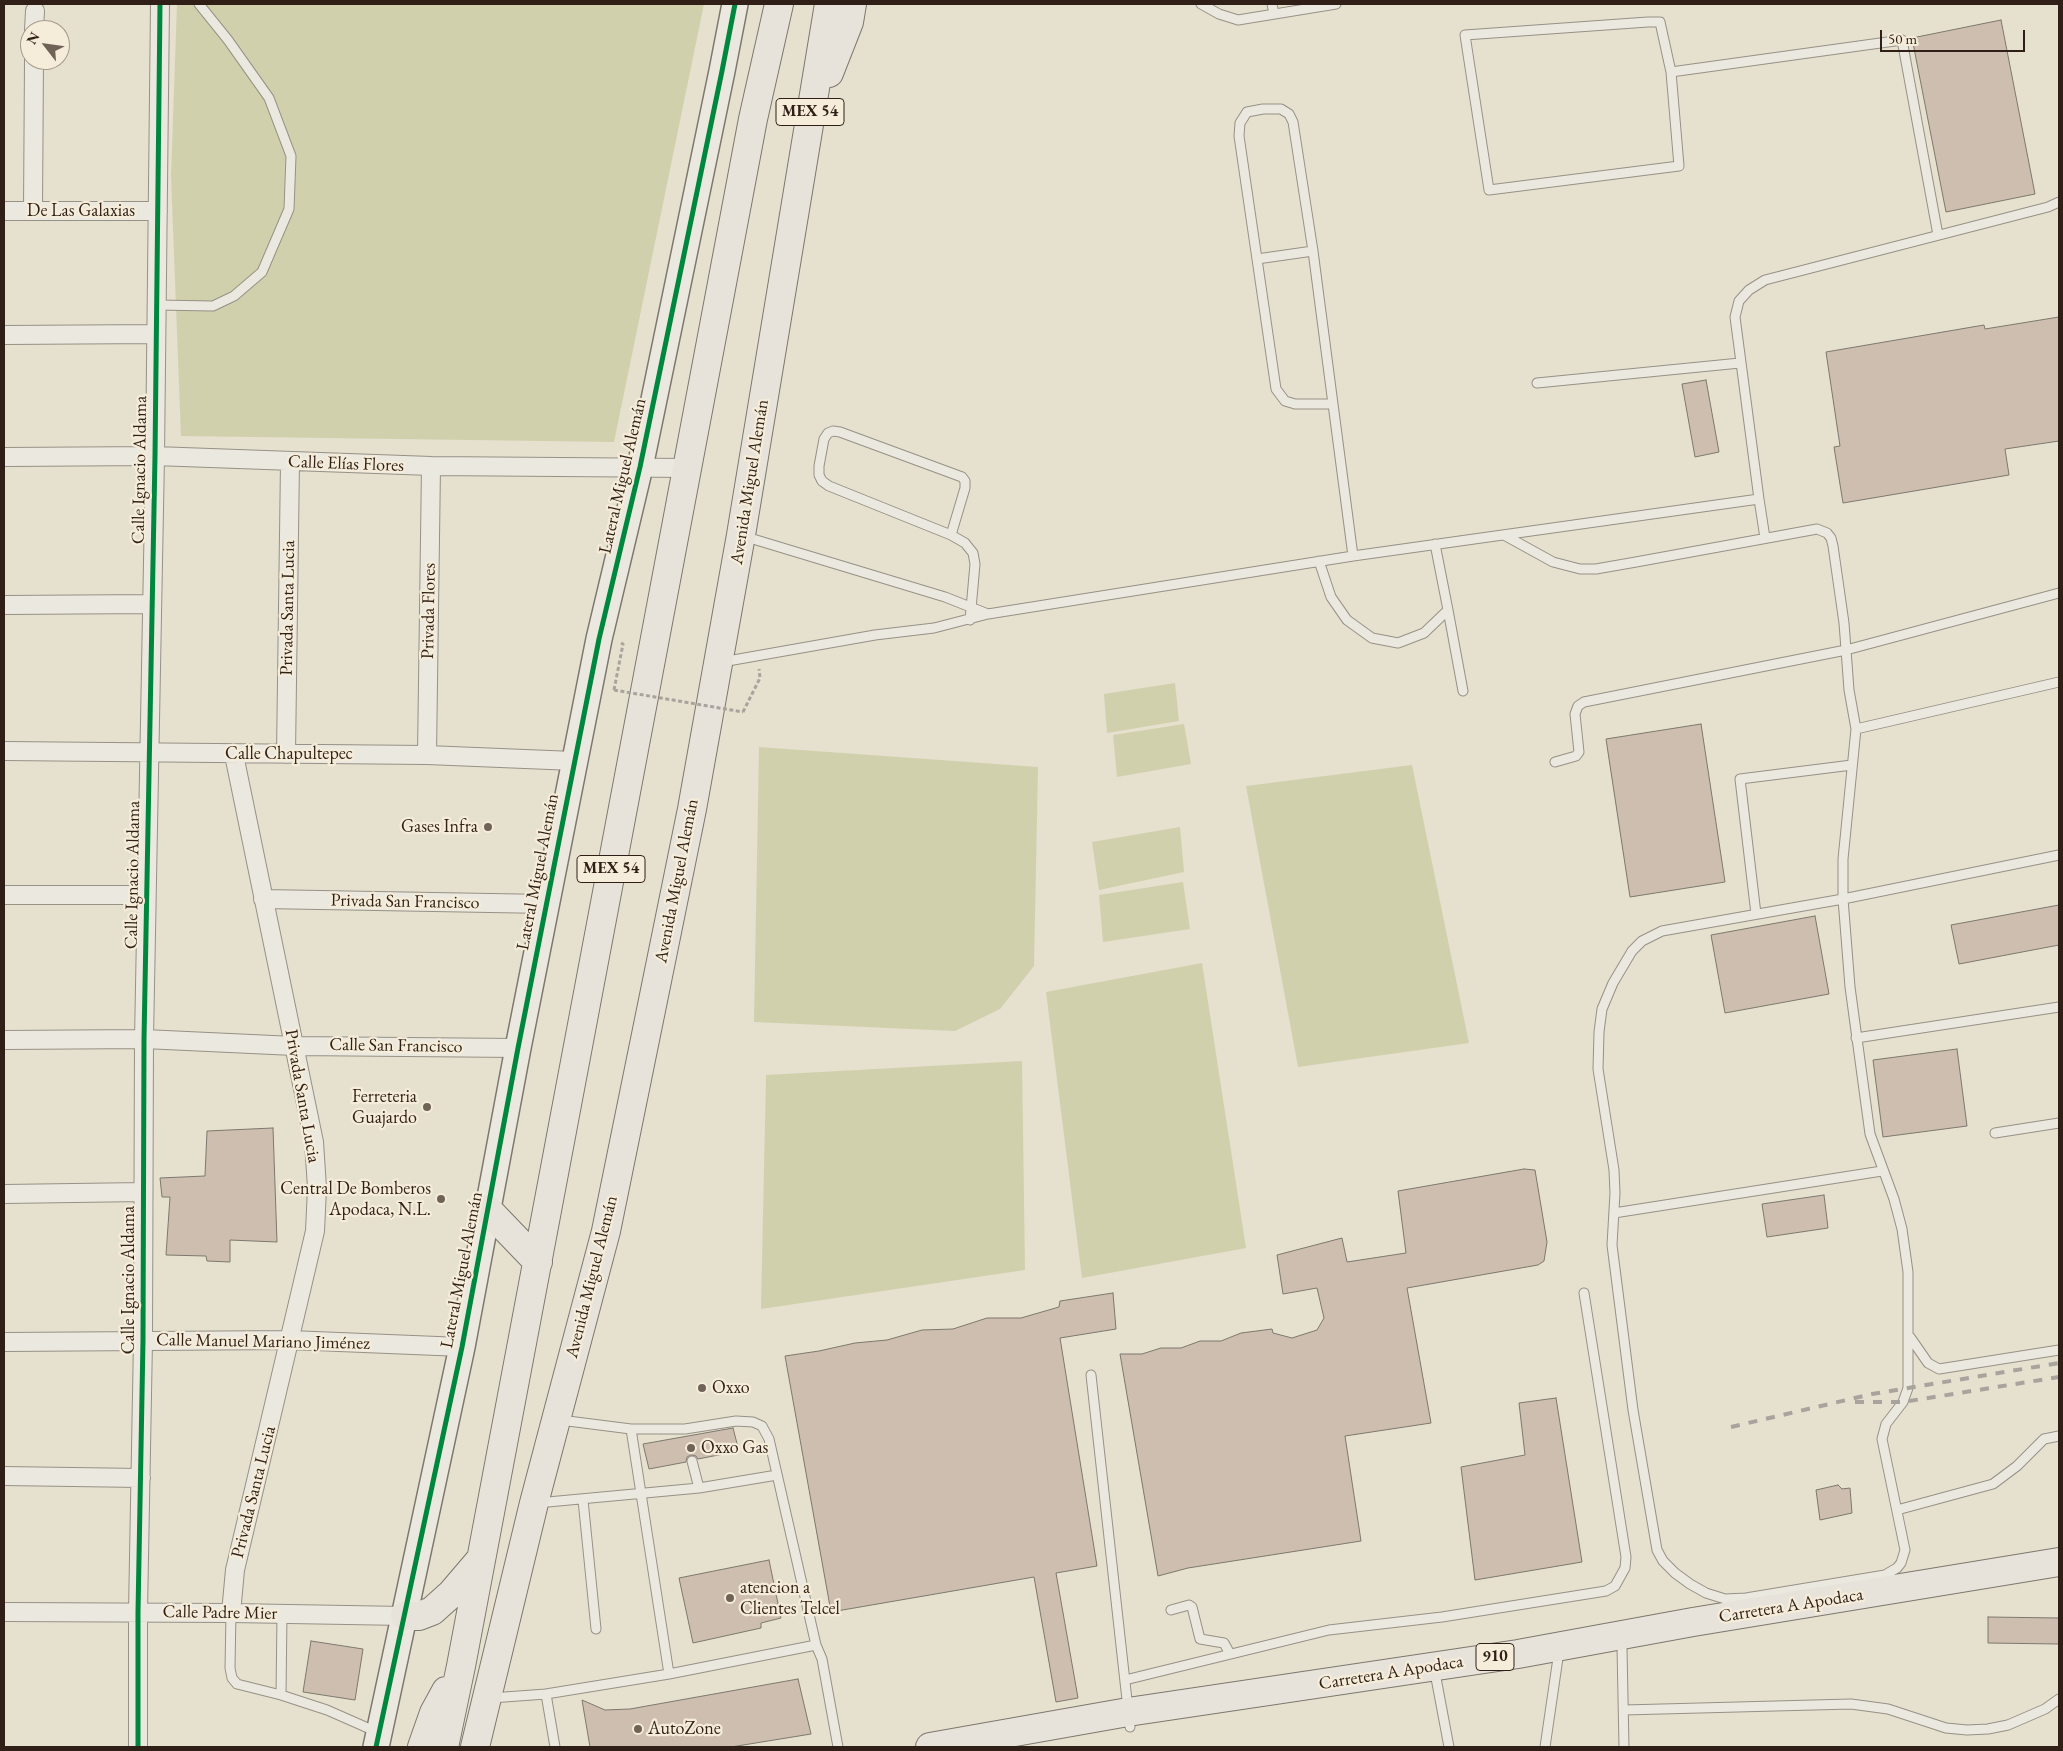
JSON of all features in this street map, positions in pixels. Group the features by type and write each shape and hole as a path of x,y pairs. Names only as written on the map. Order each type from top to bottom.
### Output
{"main road":[{"path":"753,120 760,4"},
{"name":"MEX 54","path":"446,1741 753,120 779,4"},
{"name":"Avenida Miguel Alemán","path":"476,1747 486,1698 534,1503 606,1231 692,808 741,535 829,4"},
{"path":"807,130 849,22 852,4"},
{"path":"487,1209 538,1262"},
{"path":"406,1616 419,1616 432,1611 481,1559"},
{"name":"Carretera A Apodaca","path":"930,1747 1129,1720 1518,1654 1693,1622 2059,1562"},
{"name":"910","path":"1012,1747 1129,1720 1436,1678 2059,1575"},
{"path":"422,1747 434,1712 461,1666"}],"street":[{"name":"Calle Ignacio Aldama","path":"138,1747 138,1612 143,1340 144,1040 155,456 160,4"},
{"name":"Lateral Miguel Alemán","path":"378,1740 462,1347 518,1048 599,639 640,467 735,4"},
{"path":"722,72 738,4"},
{"path":"35,11 35,20"},
{"path":"33,210 34,70"},
{"name":"De Las Galaxias","path":"4,210 158,211"},
{"path":"4,335 156,334"},
{"name":"Calle Elías Flores","path":"4,457 155,456 431,466 688,468"},
{"name":"Privada Santa Lucia","path":"286,754 290,462"},
{"name":"Privada Flores","path":"427,755 431,466"},
{"path":"4,604 151,604"},
{"name":"Calle Chapultepec","path":"4,752 427,755 574,761"},
{"name":"Privada Santa Lucia","path":"231,1613 235,1570 314,1231 317,1188 314,1142 234,755"},
{"path":"4,895 146,895"},
{"name":"Privada San Francisco","path":"263,899 547,904"},
{"name":"Calle San Francisco","path":"4,1040 144,1040 294,1046 518,1048"},
{"path":"4,1194 144,1192"},
{"name":"Calle Manuel Mariano Jiménez","path":"4,1342 290,1340 462,1347"},
{"path":"4,1476 141,1478"},
{"name":"Calle Padre Mier","path":"4,1612 282,1613 406,1616"}],"lane":[{"path":"156,305 213,306 234,296 262,272 289,209 291,156 268,98 228,40 199,4"},
{"path":"1201,4 1219,14 1238,20 1336,4"},
{"path":"1272,4 1274,14"},
{"path":"1660,22 1671,72 1679,166 1488,190 1465,35 1660,22"},
{"path":"1671,72 1902,40 1938,235"},
{"path":"1333,404 1295,404 1285,401 1276,389 1239,136 1240,123 1246,112 1263,109 1281,109 1289,114 1293,122 1313,251 1353,556"},
{"path":"1766,538 1740,364 1735,317 1739,301 1749,290 1765,280 2048,207 2059,202"},
{"path":"1257,259 1313,251"},
{"path":"1537,383 1740,364"},
{"path":"951,534 965,488 965,481 962,477 840,432 833,431 828,433 824,439 819,474 822,480 829,486 951,534 964,543 973,553 975,564 970,620"},
{"path":"719,662 875,635 934,628 988,614 1320,561 1759,499"},
{"path":"1504,535 1552,562 1580,569 1636,562 1817,529 1823,530 1831,538 1844,623 1856,729 1843,859 1843,899 1856,1038 1870,1134 1882,1171 1894,1199 1906,1254 1909,1337 1907,1394 1886,1424 1882,1439 1904,1540 1904,1557 1897,1568 1885,1575 1770,1595 1725,1599 1706,1593 1690,1584 1669,1567 1657,1550 1634,1420 1612,1245 1614,1170 1598,1061 1602,1009 1612,983 1632,951 1642,941 1652,935 1673,928 1843,899 2059,856"},
{"path":"741,535 888,578 971,606 988,614"},
{"path":"1435,544 1463,691"},
{"path":"1320,561 1331,597 1347,620 1372,638 1398,643 1424,633 1448,610"},
{"path":"1555,762 1576,756 1580,752 1575,714 1578,706 1584,702 1846,650 2059,593"},
{"path":"1856,729 2059,682"},
{"path":"1756,914 1740,779 1852,765"},
{"path":"1856,1038 2059,1007"},
{"path":"1994,1133 2059,1122"},
{"path":"1614,1213 1882,1171"},
{"path":"1125,1680 1329,1630 1442,1617 1606,1591 1614,1586 1626,1568 1626,1557 1584,1293"},
{"path":"1909,1337 1928,1363 1939,1369 2059,1350"},
{"path":"1091,1375 1129,1720"},
{"path":"556,1419 631,1429 686,1432 736,1421 753,1422 762,1426 769,1440 816,1645 822,1659 838,1747"},
{"path":"631,1429 669,1674"},
{"path":"1897,1510 1993,1484 2018,1466 2044,1439 2059,1436"},
{"path":"692,1460 699,1488"},
{"path":"534,1503 699,1488 777,1475"},
{"path":"583,1500 596,1629"},
{"path":"1171,1610 1192,1607 1200,1639 1224,1643 1230,1654"},
{"path":"231,1613 230,1668 232,1678 237,1684 281,1695 327,1710 378,1740"},
{"path":"281,1695 282,1613"},
{"path":"486,1698 546,1694 669,1674 816,1645"},
{"path":"1622,1648 1624,1747"},
{"path":"1544,1747 1558,1658"},
{"path":"1436,1678 1450,1747"},
{"path":"546,1694 555,1747"},
{"path":"1624,1710 1851,1704 1888,1709 1946,1728 1967,1730 1988,1729 2016,1722 2045,1709 2059,1699"}],"path":[{"path":"623,644 614,690 743,712 760,678"}],"green space":[{"path":"177,4 704,4 614,442 181,436 171,176"},
{"path":"1175,683 1179,721 1107,733 1104,694"},
{"path":"1184,724 1191,764 1117,777 1113,735"},
{"path":"759,747 1038,767 1034,966 1000,1009 955,1031 754,1022"},
{"path":"1412,765 1469,1043 1298,1067 1246,786"},
{"path":"1180,827 1184,872 1099,890 1092,842"},
{"path":"1183,882 1190,929 1103,942 1099,895"},
{"path":"1202,963 1246,1248 1082,1278 1046,992"},
{"path":"1022,1061 1025,1270 761,1309 766,1075"}],"building":[{"path":"2001,20 2035,194 1946,212 1912,38"},
{"path":"2059,317 2059,441 2005,449 2009,475 1843,503 1834,447 1840,446 1826,352 1984,325 1985,329"},
{"path":"1706,380 1719,452 1695,457 1682,384"},
{"path":"1701,724 1725,882 1630,897 1606,739"},
{"path":"2059,905 2059,945 1959,964 1951,925"},
{"path":"1815,916 1829,994 1725,1013 1711,935"},
{"path":"1957,1049 1967,1126 1883,1137 1873,1060"},
{"path":"273,1128 277,1242 230,1240 230,1262 207,1261 206,1256 166,1255 170,1197 162,1197 160,1178 205,1176 207,1131"},
{"path":"1524,1169 1535,1170 1547,1242 1544,1261 1538,1265 1407,1288 1431,1423 1345,1436 1361,1541 1188,1568 1158,1576 1120,1354 1142,1354 1161,1348 1181,1348 1200,1341 1221,1341 1241,1333 1272,1329 1273,1333 1292,1338 1317,1330 1324,1318 1317,1288 1283,1294 1277,1255 1342,1238 1347,1262 1406,1253 1398,1191"},
{"path":"1824,1195 1828,1228 1767,1237 1762,1204"},
{"path":"1113,1293 1116,1329 1060,1338 1097,1566 1056,1573 1078,1698 1056,1702 1034,1577 831,1612 785,1356 855,1343 887,1340 922,1330 953,1329 987,1318 1021,1318 1059,1307 1060,1301"},
{"path":"1556,1398 1582,1562 1475,1580 1461,1467 1525,1455 1519,1403"},
{"name":"Oxxo Gas","path":"733,1428 739,1451 698,1459 696,1456 691,1455 687,1457 686,1462 649,1469 643,1444"},
{"path":"1838,1485 1842,1489 1850,1488 1852,1513 1820,1520 1816,1490"},
{"name":"atencion a Clientes Telcel","path":"769,1560 781,1618 761,1623 761,1628 693,1643 679,1578"},
{"path":"1988,1617 2059,1618 2059,1644 1988,1643"},
{"path":"311,1641 363,1649 355,1700 303,1692"},
{"path":"798,1679 811,1734 731,1747 590,1747 582,1700 605,1710 630,1709"}],"railway":[{"path":"1731,1427 1872,1394 2059,1363"},
{"path":"1855,1402 1903,1402 2059,1377"}],"cycle path":[{"path":"138,1747 138,1612 143,1340 144,1039 155,456 160,4"},
{"path":"376,1747 462,1347 518,1048 599,639 640,467 735,4"}],"place":[{"name":"Gases Infra","path":"488,827"},
{"name":"Ferreteria Guajardo","path":"427,1107"},
{"name":"Central De Bomberos Apodaca, N.L.","path":"441,1199"},
{"name":"Oxxo","path":"702,1388"},
{"name":"Oxxo Gas","path":"691,1448"},
{"name":"atencion a Clientes Telcel","path":"730,1598"},
{"name":"AutoZone","path":"638,1729"}]}
